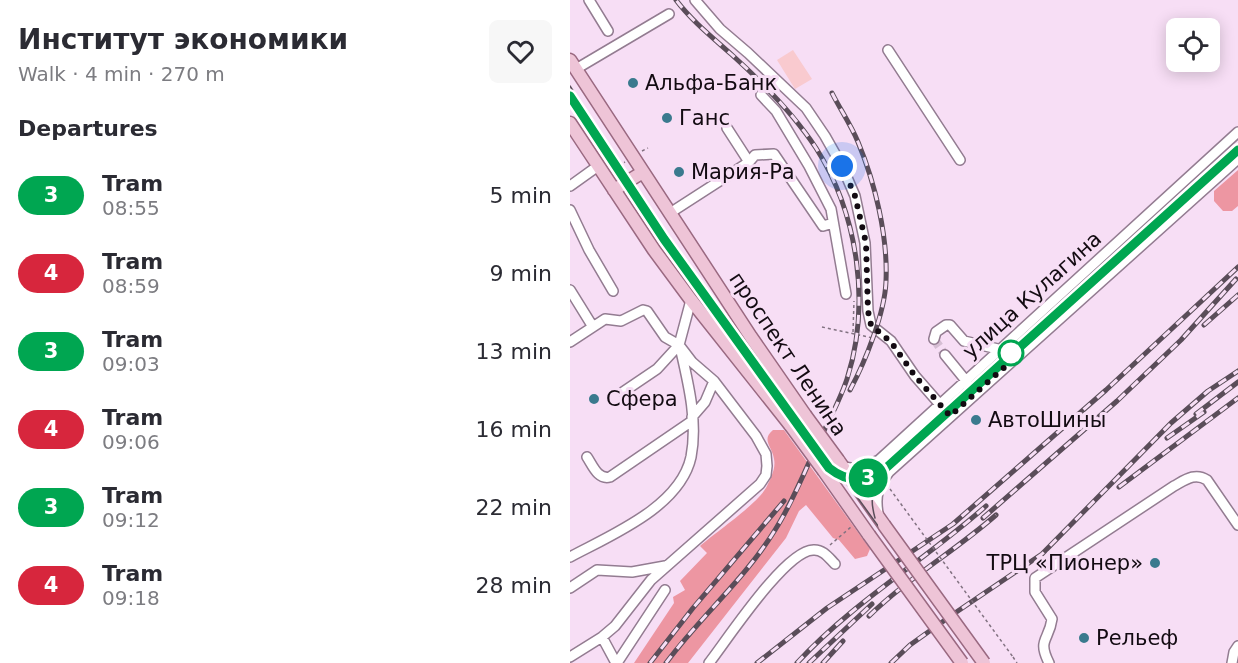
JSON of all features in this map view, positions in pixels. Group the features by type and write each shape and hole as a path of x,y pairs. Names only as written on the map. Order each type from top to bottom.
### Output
{"main road":[{"name":"проспект Ленина","path":"573,65 805,416 984,663"},
{"name":"проспект Ленина","path":"570,123 691,300 791,426 962,663"},
{"path":"614,190 643,172"}],"street":[{"path":"589,0 608,31"},
{"path":"694,0 720,29 806,108 825,136 855,196 866,243 871,325 891,342 915,376 950,416"},
{"path":"573,65 669,14"},
{"path":"888,50 960,160"},
{"path":"761,95 776,111 809,166 831,209 846,294"},
{"path":"727,128 749,162"},
{"name":"улица Кулагина","path":"840,463 859,469 879,460 1238,132"},
{"path":"670,213 749,162 755,154 774,154 823,226 833,223"},
{"name":"улица Кулагина","path":"881,520 876,496 885,478 950,416 1238,159"},
{"path":"570,186 601,170"},
{"path":"570,210 589,250 613,291"},
{"path":"570,290 593,327"},
{"path":"623,392 657,369 679,345 691,300"},
{"path":"1043,308 1057,321"},
{"path":"570,342 605,319 621,321 643,310 647,311 665,338 679,345 692,362 714,381 756,436 766,454 766,475 747,498 651,580 615,626 570,657"},
{"path":"934,339 936,332 950,325 964,341 998,349"},
{"path":"570,557 663,502 681,482 690,458 693,440 690,395 679,345"},
{"path":"945,355 976,393"},
{"path":"587,457 600,476 610,477 692,419 705,402 714,381"},
{"path":"1049,663 1043,652 1043,640 1050,629 1052,619 1035,592 1035,578 1174,486 1193,476 1208,480 1238,525"},
{"path":"709,663 778,573 793,559 805,552 822,551 835,564"},
{"path":"570,588 597,570 632,572 667,566"},
{"path":"602,637 617,663 665,590"},
{"path":"1232,663 1238,645"}],"path":[{"path":"601,170 648,148"},
{"path":"846,294 854,300 852,333"},
{"path":"822,327 872,339 881,334"},
{"path":"890,489 1017,663"},
{"path":"822,551 853,525"}],"shaded area":[{"path":"793,50 812,79 795,89 777,60"},
{"path":"1238,170 1238,206 1232,211 1223,211 1214,201 1214,191"},
{"path":"773,430 784,430 870,549 867,556 855,559 839,540 833,538 806,505 799,511 786,538 688,663 634,663 674,603 673,597 685,590 680,581 707,553 700,546 747,509 767,486 774,466 773,454 768,443 768,437"}],"tunnel":[{"path":"934,339 945,355"}],"tram line":[{"path":"570,86 655,217 977,663"},
{"name":"3","path":"570,96 664,239 829,468 842,477 859,480 873,477 886,468 1238,150"},
{"path":"838,475 851,479 863,479 886,468 1238,150"},
{"path":"875,518 872,494 882,473"}],"railway":[{"path":"666,663 750,565 786,511 847,379 858,321 859,290 851,230 842,201 816,148 776,98 676,0"},
{"path":"832,93 855,136 870,175 885,246 886,281 882,308 868,352 850,390"},
{"path":"757,663 827,608 953,524 1106,390 1238,267"},
{"path":"983,518 1117,401 1181,340 1236,279"},
{"path":"1204,325 1238,295"},
{"path":"891,663 910,645 1042,554 1171,423 1208,391 1238,371"},
{"path":"1196,414 1238,382"},
{"path":"1119,487 1238,398"},
{"path":"1167,438 1204,412"},
{"path":"650,663 693,608 784,501"},
{"path":"797,663 841,620 986,506"},
{"path":"869,616 900,589 996,515"},
{"path":"809,663 872,604"},
{"path":"823,663 843,641"}],"place":[{"name":"Альфа-Банк","path":"633,83"},
{"name":"Ганс","path":"667,118"},
{"name":"Мария-Ра","path":"679,172"},
{"name":"Сфера","path":"594,399"},
{"name":"АвтоШины","path":"976,420"},
{"name":"ТРЦ «Пионер»","path":"1155,563"},
{"name":"Рельеф","path":"1084,638"}],"route":[{"path":"842,166 855,196 866,243 868,311 871,325 891,342 915,376 950,416 1008,364 1011,353"}]}
